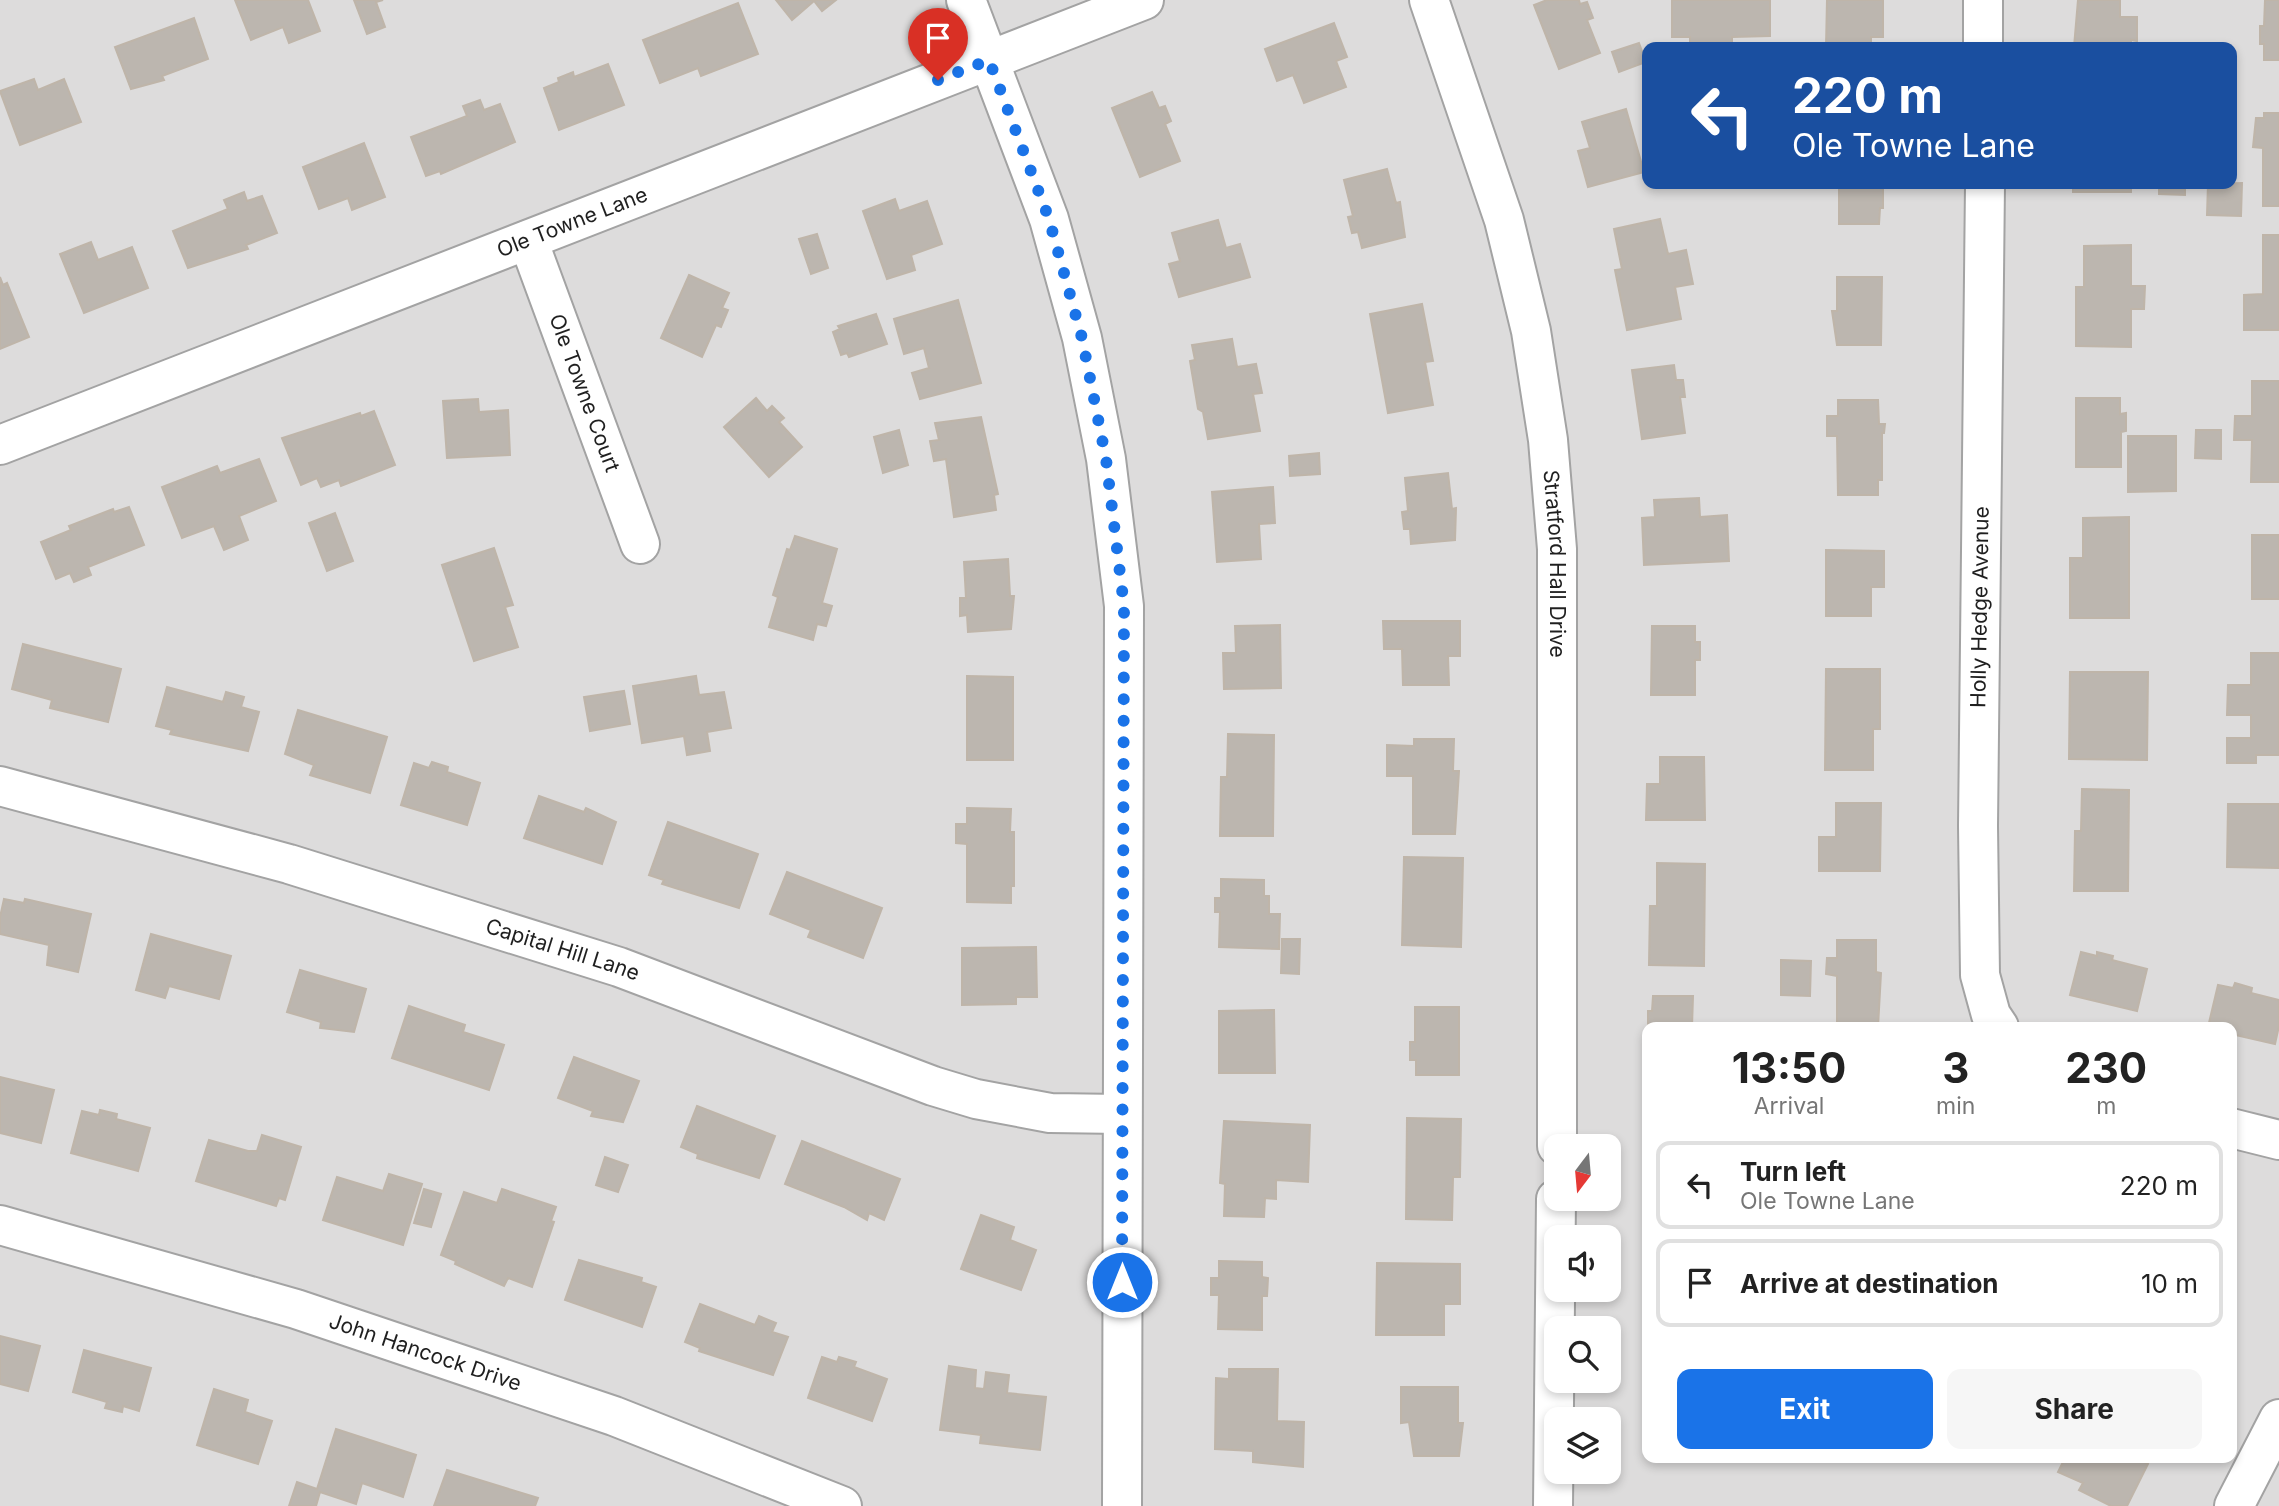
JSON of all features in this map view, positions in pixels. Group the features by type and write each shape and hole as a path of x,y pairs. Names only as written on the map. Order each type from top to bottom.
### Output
{"street":[{"path":"966,0 1049,219 1082,338 1108,472 1124,606 1122,1506"},
{"name":"Ole Towne Lane","path":"0,445 1143,0"},
{"name":"Stratford Hall Drive","path":"1429,0 1504,220 1531,331 1548,440 1557,549 1557,1134"},
{"path":"1983,0 1983,42"},
{"name":"Holly Hedge Avenue","path":"1984,189 1978,826 1980,975 1995,1022"},
{"name":"Ole Towne Court","path":"528,240 640,544"},
{"name":"Capital Hill Lane","path":"0,786 289,864 619,967 933,1086 976,1099 1050,1113 1122,1114"},
{"path":"2237,1130 2279,1140"},
{"path":"1553,1506 1556,1211"},
{"name":"John Hancock Drive","path":"0,1225 296,1309 614,1416 842,1506"},
{"path":"2234,1506 2279,1419"}],"shaded area":[{"path":"0,0 2279,0 2279,1506 0,1506"}],"building":[{"path":"235,0 308,0 320,31 289,43 283,27 251,40"},
{"path":"354,0 383,0 376,2 385,27 367,34"},
{"path":"776,0 836,0 822,11 814,1 792,20"},
{"path":"1547,0 1579,0 1580,4 1587,2 1593,18 1587,20 1600,53 1559,69 1534,5"},
{"path":"1672,0 1770,0 1770,36 1732,37 1732,42 1690,42 1690,37 1672,37"},
{"path":"1827,0 1883,0 1883,37 1871,37 1871,42 1826,42"},
{"path":"2078,0 2120,0 2120,17 2137,17 2137,41 2074,42"},
{"path":"2265,0 2279,0 2279,60 2264,60 2264,44 2260,44"},
{"path":"738,3 758,54 701,76 698,68 660,83 643,40"},
{"path":"194,18 208,59 162,76 164,80 131,89 115,47"},
{"path":"1334,23 1347,57 1336,61 1346,87 1304,103 1293,75 1277,81 1265,49"},
{"path":"1639,43 1642,63 1619,72 1612,52"},
{"path":"608,64 624,105 559,130 544,88 573,72 574,77"},
{"path":"34,79 38,90 64,79 81,122 20,145 0,91"},
{"path":"1152,92 1159,108 1165,106 1171,121 1165,124 1180,161 1140,177 1112,108"},
{"path":"480,100 484,110 500,104 515,142 441,174 440,171 426,176 411,137 467,116 463,106"},
{"path":"1626,109 1642,173 1588,187 1578,151 1590,148 1582,122"},
{"path":"2264,113 2279,113 2279,206 2263,206 2263,148 2253,147 2256,118 2264,118"},
{"path":"364,143 385,197 352,210 348,198 319,209 303,167"},
{"path":"1387,169 1396,203 1400,202 1405,237 1362,248 1358,232 1352,233 1348,217 1353,216 1344,180"},
{"path":"2237,183 2242,183 2241,216 2207,215 2208,189 2237,189"},
{"path":"1839,189 1883,189 1883,208 1880,208 1879,224 1839,224"},
{"path":"2073,189 2131,189 2131,192 2073,192"},
{"path":"2159,189 2185,189 2185,195 2159,194"},
{"path":"244,192 247,201 262,196 277,233 246,245 248,249 188,268 173,231 228,209 224,200"},
{"path":"895,199 899,211 927,201 942,244 911,255 915,270 887,279 863,211"},
{"path":"1660,219 1668,254 1686,250 1693,284 1675,287 1681,319 1627,330 1615,270 1622,269 1614,229"},
{"path":"1218,220 1226,248 1240,244 1250,277 1179,297 1169,264 1180,261 1172,233"},
{"path":"817,234 828,268 811,274 799,239"},
{"path":"2263,235 2279,235 2279,330 2244,330 2244,295 2263,294"},
{"path":"91,242 98,260 132,247 148,288 84,313 60,254"},
{"path":"2131,245 2131,286 2145,286 2144,309 2131,309 2131,347 2076,346 2076,287 2084,287 2084,246"},
{"path":"689,275 729,293 722,308 728,310 721,327 716,325 702,357 661,338"},
{"path":"0,277 3,285 7,283 29,337 0,349"},
{"path":"1837,277 1882,277 1881,345 1837,345 1832,311 1837,311"},
{"path":"958,300 981,383 920,399 912,373 929,368 924,348 904,354 894,319"},
{"path":"1422,304 1433,361 1425,362 1433,405 1388,413 1370,314"},
{"path":"876,314 887,344 849,357 847,353 841,355 833,332 840,329 838,326"},
{"path":"1232,339 1237,367 1256,364 1262,393 1253,394 1260,431 1208,439 1203,412 1198,409 1190,361 1195,360 1192,345"},
{"path":"1674,365 1676,380 1683,380 1685,397 1680,397 1685,433 1642,439 1632,370"},
{"path":"2252,381 2279,381 2279,482 2251,482 2252,440 2234,440 2235,416 2252,416"},
{"path":"756,398 767,411 772,406 784,418 779,422 802,447 769,477 724,427"},
{"path":"2076,398 2120,398 2120,414 2126,413 2126,431 2121,432 2121,467 2076,467"},
{"path":"478,399 479,412 508,410 510,455 447,458 443,401"},
{"path":"1838,400 1878,400 1879,424 1885,424 1882,433 1882,480 1878,480 1878,495 1838,495 1837,436 1827,436 1827,416 1838,416"},
{"path":"374,411 395,465 341,486 339,480 321,487 317,478 301,485 282,438"},
{"path":"981,417 998,494 994,495 996,510 954,517 946,459 934,461 930,441 939,440 935,423"},
{"path":"899,430 908,465 883,473 874,437"},
{"path":"2196,430 2221,430 2221,459 2195,458"},
{"path":"2128,436 2176,436 2176,491 2128,492"},
{"path":"1319,453 1320,474 1290,476 1289,456"},
{"path":"259,459 276,501 239,516 248,540 224,550 214,526 182,538 162,487 217,466 220,473"},
{"path":"1448,473 1452,509 1456,508 1455,540 1411,544 1410,529 1404,529 1402,512 1408,511 1405,478"},
{"path":"1273,487 1275,523 1259,524 1261,559 1217,562 1212,492"},
{"path":"1699,498 1700,517 1727,515 1729,561 1644,565 1642,518 1655,517 1654,500"},
{"path":"129,507 144,545 88,567 91,575 74,582 70,573 56,579 41,542 71,530 69,526 113,509 114,512"},
{"path":"335,513 353,561 327,571 309,523"},
{"path":"2129,517 2129,618 2070,618 2070,558 2083,558 2083,518"},
{"path":"2252,535 2279,535 2279,599 2252,599"},
{"path":"795,536 837,549 822,603 832,606 826,626 817,624 813,640 769,627 778,597 773,595 787,549 790,550"},
{"path":"494,548 513,605 505,607 518,647 474,661 442,565"},
{"path":"1826,550 1884,551 1884,587 1871,587 1871,616 1826,616"},
{"path":"1008,559 1010,596 1014,596 1011,629 968,632 967,615 960,616 960,598 966,598 964,562"},
{"path":"1383,621 1460,621 1460,656 1448,656 1449,685 1403,685 1402,649 1384,649"},
{"path":"1280,625 1281,688 1224,689 1223,653 1236,653 1235,626"},
{"path":"1652,626 1695,626 1695,642 1700,642 1700,660 1695,660 1695,695 1651,695"},
{"path":"23,644 121,669 108,722 50,708 52,700 12,689"},
{"path":"2251,653 2279,653 2279,755 2256,755 2256,763 2227,763 2227,738 2251,738 2251,715 2227,715 2228,685 2251,685"},
{"path":"1826,669 1880,669 1880,729 1873,729 1873,770 1825,770"},
{"path":"2070,672 2148,672 2147,760 2069,759"},
{"path":"696,676 699,695 724,692 731,728 707,732 710,751 687,755 684,736 642,743 633,686"},
{"path":"967,676 1013,677 1013,760 967,760"},
{"path":"167,687 223,702 226,692 244,697 241,707 259,712 248,751 170,734 172,730 156,726"},
{"path":"624,691 630,724 590,731 584,697"},
{"path":"298,710 387,737 370,793 310,775 314,765 285,754"},
{"path":"1228,734 1274,735 1273,836 1220,836 1221,777 1227,777"},
{"path":"1414,739 1454,739 1453,771 1459,771 1455,834 1413,834 1413,776 1387,776 1387,745 1414,746"},
{"path":"1660,757 1704,757 1705,820 1646,820 1647,784 1660,784"},
{"path":"432,762 448,767 447,772 480,783 467,825 401,805 414,763 429,768"},
{"path":"2082,789 2129,790 2128,891 2074,891 2075,831 2081,831"},
{"path":"539,796 584,812 586,808 616,822 602,864 524,838"},
{"path":"1836,803 1881,803 1880,871 1819,871 1819,837 1836,837"},
{"path":"2228,804 2279,804 2279,868 2227,867"},
{"path":"967,808 1011,809 1010,832 1014,832 1014,886 1011,886 1011,903 967,902 967,844 956,843 956,824 967,824"},
{"path":"668,822 758,854 739,908 662,884 664,880 649,875"},
{"path":"1404,857 1463,858 1461,947 1402,945"},
{"path":"1657,863 1705,864 1704,966 1649,965 1650,906 1657,906"},
{"path":"787,872 882,908 863,958 808,937 811,930 770,914"},
{"path":"1221,879 1264,880 1264,896 1269,896 1269,914 1280,914 1279,949 1219,947 1220,912 1215,912 1215,898 1221,898"},
{"path":"4,899 24,903 25,899 91,914 78,972 47,965 49,945 0,934"},
{"path":"151,934 231,956 219,999 169,986 165,998 136,990"},
{"path":"1282,939 1300,939 1299,974 1281,973"},
{"path":"1837,940 1876,940 1876,972 1881,973 1878,1022 1837,1022 1837,976 1826,974 1827,958 1837,958"},
{"path":"1036,947 1037,997 1016,997 1016,1004 962,1005 962,948"},
{"path":"2081,952 2113,956 2112,960 2147,969 2137,1011 2070,995"},
{"path":"1781,960 1811,961 1810,996 1781,995"},
{"path":"300,970 366,989 354,1032 320,1028 321,1022 287,1012"},
{"path":"2235,983 2252,988 2251,993 2279,1000 2279,1026 2275,1044 2237,1035 2237,1022 2209,1022 2218,985 2233,988"},
{"path":"1653,996 1693,996 1692,1022 1648,1022 1648,1011 1652,1011"},
{"path":"409,1006 465,1025 463,1032 504,1045 489,1090 392,1058"},
{"path":"1415,1007 1459,1007 1459,1075 1416,1075 1416,1060 1410,1060 1410,1042 1415,1042"},
{"path":"1274,1010 1275,1073 1219,1073 1219,1011"},
{"path":"574,1057 639,1081 623,1122 591,1116 593,1111 558,1098"},
{"path":"0,1077 54,1090 41,1143 0,1133"},
{"path":"697,1106 775,1136 759,1178 697,1158 698,1154 681,1147"},
{"path":"100,1110 117,1114 116,1119 150,1128 138,1171 71,1153 82,1111 99,1115"},
{"path":"1407,1118 1461,1119 1460,1177 1453,1177 1452,1220 1406,1219"},
{"path":"1224,1121 1310,1125 1308,1182 1276,1180 1276,1199 1265,1198 1264,1217 1224,1216 1225,1184 1220,1183"},
{"path":"262,1135 301,1147 285,1200 279,1198 276,1206 196,1181 209,1140 257,1151"},
{"path":"802,1141 900,1179 884,1220 869,1213 867,1220 844,1207 785,1184"},
{"path":"605,1157 628,1165 618,1192 596,1185"},
{"path":"389,1174 422,1184 403,1245 323,1220 337,1177 383,1191"},
{"path":"424,1189 441,1194 431,1227 414,1223"},
{"path":"502,1189 556,1207 551,1221 554,1222 532,1287 508,1278 504,1286 441,1255 464,1192 497,1203"},
{"path":"981,1215 1014,1227 1010,1240 1036,1250 1021,1290 961,1269"},
{"path":"579,1260 642,1278 641,1282 656,1287 642,1327 565,1300"},
{"path":"1219,1261 1262,1262 1262,1277 1268,1278 1267,1296 1262,1296 1262,1330 1218,1329 1219,1295 1211,1295 1211,1278 1219,1278"},
{"path":"1377,1263 1460,1264 1460,1304 1444,1304 1444,1335 1376,1335"},
{"path":"700,1304 755,1325 759,1316 776,1323 772,1332 788,1337 773,1375 699,1351 700,1348 685,1342"},
{"path":"0,1336 40,1346 28,1391 0,1384"},
{"path":"84,1350 151,1368 139,1411 123,1406 122,1412 105,1408 107,1402 73,1392"},
{"path":"822,1357 837,1362 839,1357 856,1362 854,1367 887,1379 872,1421 808,1398"},
{"path":"949,1366 976,1370 975,1388 984,1389 986,1372 1009,1375 1007,1393 1046,1397 1040,1450 980,1443 981,1435 940,1430"},
{"path":"1229,1369 1278,1369 1277,1421 1304,1422 1303,1467 1253,1462 1253,1451 1215,1449 1216,1378 1229,1379"},
{"path":"1401,1387 1458,1387 1458,1423 1463,1423 1459,1456 1414,1456 1409,1422 1401,1423"},
{"path":"214,1389 248,1400 245,1412 272,1421 258,1464 197,1445"},
{"path":"336,1429 416,1455 403,1497 362,1483 356,1504 320,1492 316,1506 289,1506 297,1482 317,1489"},
{"path":"2062,1463 2148,1464 2127,1506 2111,1506 2079,1490 2083,1483 2058,1472"},
{"path":"447,1470 538,1498 535,1506 434,1506"}],"route":[{"path":"938,80 989,60 1049,219 1082,338 1106,459 1124,606 1122,1282"}]}
